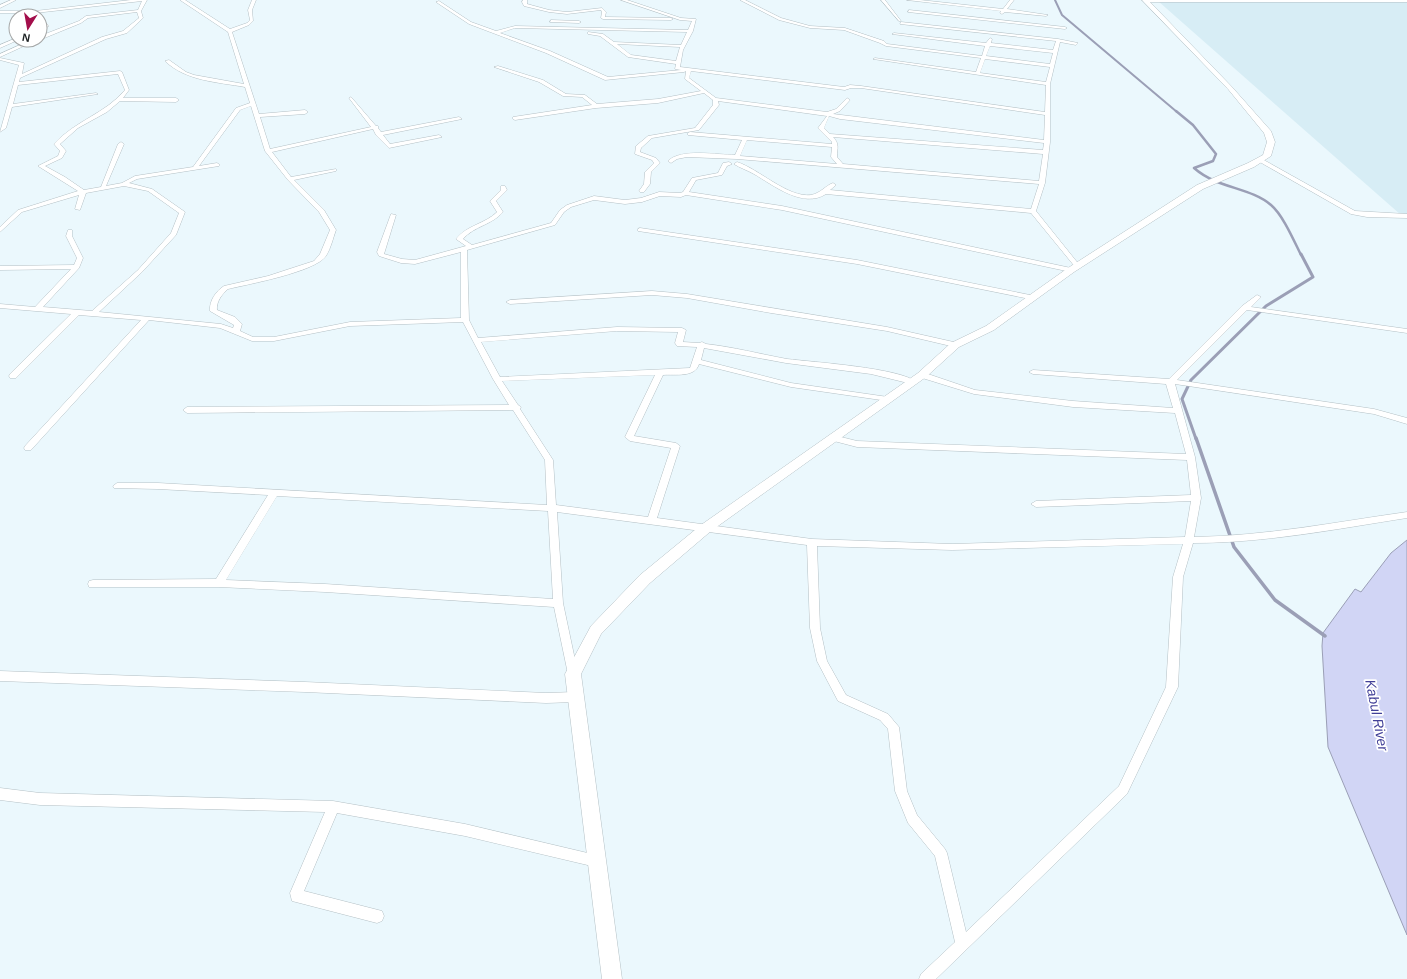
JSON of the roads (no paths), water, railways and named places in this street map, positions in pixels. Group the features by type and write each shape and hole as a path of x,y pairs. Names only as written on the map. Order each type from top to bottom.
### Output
{"street":[{"path":"0,7 13,0 17,0"},
{"path":"18,77 104,38 124,32 141,18 139,11 144,0"},
{"path":"0,12 35,12 144,0"},
{"path":"182,0 230,31 268,151 290,179 322,210 333,230 322,254 316,262 270,278 236,284 221,291 212,305 214,311 232,319 238,324 236,332"},
{"path":"230,31 248,24 252,20 250,10 254,0"},
{"path":"525,0 525,5 561,13 573,13 594,8 602,9 604,12 603,18 695,20 692,31 684,46 678,68 845,89 850,86 861,87 1048,114"},
{"path":"623,0 681,19"},
{"path":"742,0 780,19 810,27 845,30 882,42 886,46 1052,66"},
{"path":"883,0 901,21 1058,40 1076,44"},
{"path":"909,0 1046,15"},
{"path":"882,50 916,0"},
{"path":"978,73 993,32 1004,10 1012,0"},
{"path":"1146,0 1407,1"},
{"path":"572,674 596,630 646,579 706,528 917,379 955,345 990,328 1030,297 1200,186 1267,156 1270,150 1271,142 1268,133 1230,88 1146,0"},
{"path":"438,2 470,23 497,32 578,65 607,79 689,70"},
{"path":"48,35 80,22 87,17 139,11"},
{"path":"909,11 1065,28"},
{"path":"551,21 588,22"},
{"path":"603,23 672,25"},
{"path":"679,25 694,25"},
{"path":"497,32 515,27 692,31"},
{"path":"574,28 585,32 602,35 630,56 678,64"},
{"path":"894,34 1056,52"},
{"path":"1033,212 1042,182 1044,152 1047,142 1048,84 1058,40"},
{"path":"615,44 684,46"},
{"path":"0,56 18,48"},
{"path":"879,54 875,59 1048,84"},
{"path":"0,59 22,64 3,128 0,130"},
{"path":"167,61 193,76 248,86"},
{"path":"496,67 541,81 565,95 583,96 596,106"},
{"path":"689,70 687,78 714,99 840,117 1047,142"},
{"path":"16,84 116,71 120,72 127,90 120,100 95,117 78,126 57,144 63,151 60,157 41,166 63,178 83,192"},
{"path":"516,118 596,106 658,101 704,92"},
{"path":"0,111 9,108 96,94"},
{"path":"351,98 376,127 378,134 391,147 439,137"},
{"path":"642,191 647,184 648,172 657,163 654,159 638,153 638,147 650,136 691,131 700,127 716,105 714,99"},
{"path":"120,100 176,100"},
{"path":"841,165 834,158 836,146 835,142 828,136 821,126 827,115 838,110 847,100"},
{"path":"195,168 238,109 253,104"},
{"path":"257,116 305,112"},
{"path":"378,134 459,119"},
{"path":"268,151 376,127"},
{"path":"678,133 836,146"},
{"path":"828,136 1044,152"},
{"path":"737,157 745,139"},
{"path":"102,186 121,144"},
{"path":"672,161 675,158 686,155 737,157 1042,182"},
{"path":"1260,160 1353,213 1407,216"},
{"path":"685,193 694,179 720,174 725,164 729,164"},
{"path":"737,164 788,201 827,192 905,201 1033,212 1074,268"},
{"path":"124,184 135,178 217,165"},
{"path":"290,179 334,170"},
{"path":"0,230 20,212 102,186 124,184 150,190 182,212 174,234 140,271 94,313"},
{"path":"827,192 833,185"},
{"path":"503,187 504,190 493,201 500,212 496,217 467,231 459,239 467,247 465,320 497,379 517,407 549,460 558,603 572,674 612,979"},
{"path":"78,209 83,192"},
{"path":"393,215 380,252 385,257 401,261 415,262 467,247 504,240 553,224 562,211 569,206 594,198 633,202 659,194 675,196 685,193 788,201 1074,268"},
{"path":"640,230 857,262 1030,297"},
{"path":"38,308 77,267 80,258 69,236 70,231"},
{"path":"0,268 77,267"},
{"path":"510,302 652,293 687,296 887,329 955,345"},
{"path":"1174,382 1250,309 1257,297"},
{"path":"0,313 4,306 147,318 221,326 252,339 274,339 350,324 465,320"},
{"path":"1250,309 1407,331"},
{"path":"13,376 77,312"},
{"path":"28,448 147,318"},
{"path":"475,340 617,329 682,330 679,344 702,344 800,363 878,372 974,392 1073,404 1178,411"},
{"path":"497,379 692,371 694,370 702,344"},
{"path":"697,361 791,385 888,399"},
{"path":"651,521 676,446 630,438 629,436 660,372"},
{"path":"1033,372 1192,384 1374,412 1407,421"},
{"path":"926,979 1123,790 1172,687 1178,578 1189,540 1196,498 1191,457 1178,411 1174,382"},
{"path":"187,410 517,407"},
{"path":"833,438 857,444 1191,457"},
{"path":"117,486 275,492 552,508 812,542 952,547 1189,540 1219,541 1407,515"},
{"path":"219,583 275,492"},
{"path":"1036,504 1196,498"},
{"path":"812,542 815,628 822,661 842,698 884,717 894,728 901,792 912,819 941,853 962,945"},
{"path":"93,584 219,583 558,603"},
{"path":"0,676 312,687 546,698 574,697"},
{"path":"0,794 40,799 333,807 465,830 596,861"},
{"path":"333,807 297,896 377,916"}],"water":[{"name":"Kabul River","path":"1407,540 1407,935 1328,747 1322,646 1323,633 1355,589 1361,592 1391,553"}],"waterway":[{"path":"1055,0 1062,15 1177,112"},
{"path":"1176,111 1193,125 1216,154 1213,161 1194,168 1213,180 1263,199 1271,205 1280,215 1301,255"},
{"path":"1196,439 1182,399 1191,380 1266,306 1313,277 1301,254"},
{"path":"1196,438 1234,547 1275,600 1325,636"}]}
